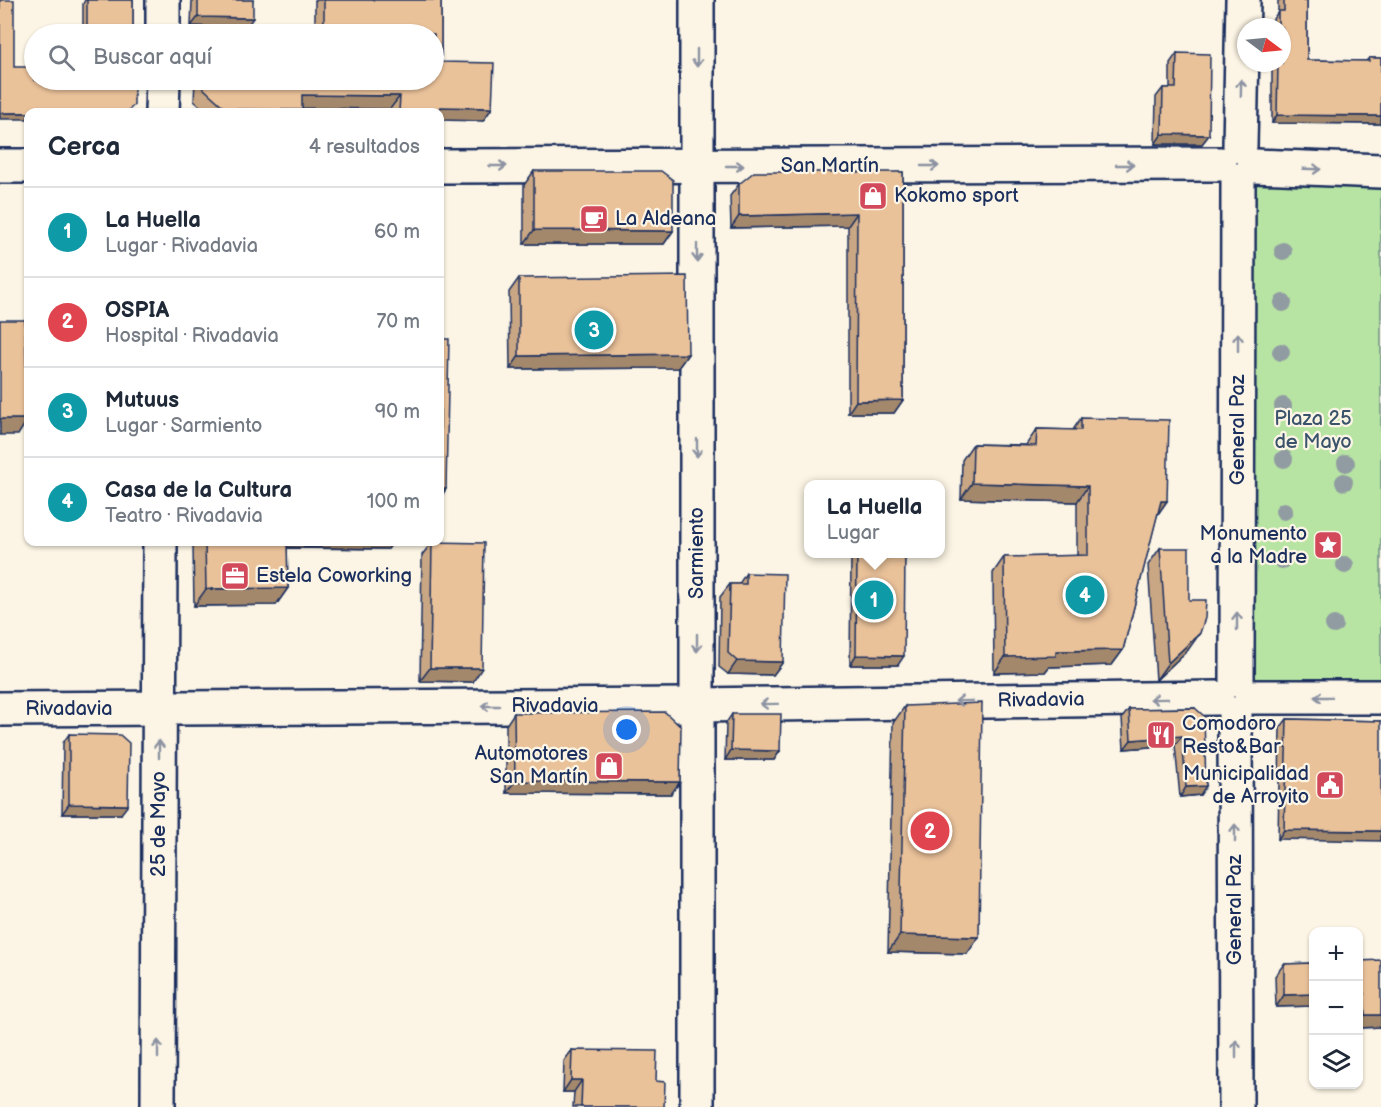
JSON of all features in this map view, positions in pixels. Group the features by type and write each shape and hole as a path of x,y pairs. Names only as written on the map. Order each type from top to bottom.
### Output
{"street":[{"path":"163,0 163,24"},
{"name":"Sarmiento","path":"697,0 697,1107"},
{"name":"General Paz","path":"1236,1107 1235,697 1238,164 1243,0"},
{"path":"162,108 163,90"},
{"name":"San Martín","path":"444,166 1238,164 1381,171"},
{"path":"0,166 24,166"},
{"name":"25 de Mayo","path":"158,1107 160,546"},
{"name":"Rivadavia","path":"0,709 697,705 1381,697"}],"green space":[{"name":"Plaza 25 de Mayo","path":"1259,176 1381,179 1381,688 1260,687 1245,675 1246,186"}],"building":[{"path":"0,0 14,0 14,67 24,67 24,90 134,90 134,105 131,108 24,108 24,113 0,113"},
{"path":"87,0 133,0 133,24 87,24"},
{"path":"198,0 253,0 253,18 198,17"},
{"path":"324,0 441,0 441,24 324,24"},
{"path":"1284,0 1307,0 1307,60 1369,61 1369,58 1381,58 1381,116 1277,115 1278,72 1291,72 1291,18 1278,18 1278,11 1284,11"},
{"path":"1177,53 1210,54 1209,135 1162,134 1163,88 1176,88"},
{"path":"444,62 494,63 492,108 399,108 400,96 302,95 302,108 225,108 205,90 444,90"},
{"name":"La Aldeana","path":"534,171 661,171 673,180 673,231 534,230"},
{"path":"754,172 903,172 903,400 856,401 857,213 739,216 739,184"},
{"path":"687,276 688,354 519,356 519,278"},
{"path":"0,320 24,320 24,419 0,419"},
{"path":"444,339 449,339 446,489 444,489"},
{"path":"1081,418 1169,420 1167,501 1161,501 1123,650 1056,651 1056,656 1005,657 1004,557 1088,555 1088,486 972,483 973,444 1036,446 1037,429 1081,430"},
{"path":"444,542 484,543 482,668 430,668 432,546 444,546"},
{"name":"Estela Coworking","path":"205,546 287,546 288,588 206,589"},
{"path":"1160,548 1189,548 1189,600 1206,600 1205,618 1200,633 1168,663"},
{"path":"857,558 905,558 904,656 856,655"},
{"path":"746,573 785,574 783,662 737,661 728,653 730,584 746,584"},
{"path":"982,703 979,937 900,935 905,706"},
{"path":"1195,708 1204,716 1206,786 1186,787 1182,736 1131,740 1129,709"},
{"name":"Automotores San Martín","path":"665,712 681,727 680,782 515,781 514,713"},
{"path":"732,714 781,714 780,751 731,750"},
{"name":"Municipalidad de Arroyito","path":"1287,719 1381,721 1381,831 1284,830"},
{"path":"69,734 120,735 129,743 128,805 69,804"},
{"path":"1381,960 1381,1015 1365,1015 1363,961"},
{"path":"1309,963 1309,994 1284,995 1284,964"},
{"path":"572,1050 657,1051 656,1081 665,1082 664,1107 581,1107 582,1080 571,1080"}],"place":[{"name":"Kokomo sport","path":"873,196"},
{"name":"La Aldeana","path":"594,219"},
{"name":"Mutuus","path":"594,330"},
{"name":"Monumento a la Madre","path":"1328,545"},
{"name":"Estela Coworking","path":"235,576"},
{"name":"Casa de la Cultura","path":"1085,595"},
{"name":"La Huella","path":"874,600"},
{"name":"Comodoro Resto&Bar","path":"1161,735"},
{"name":"Automotores San Martín","path":"609,766"},
{"name":"Municipalidad de Arroyito","path":"1330,785"},
{"name":"OSPIA","path":"930,831"}]}
